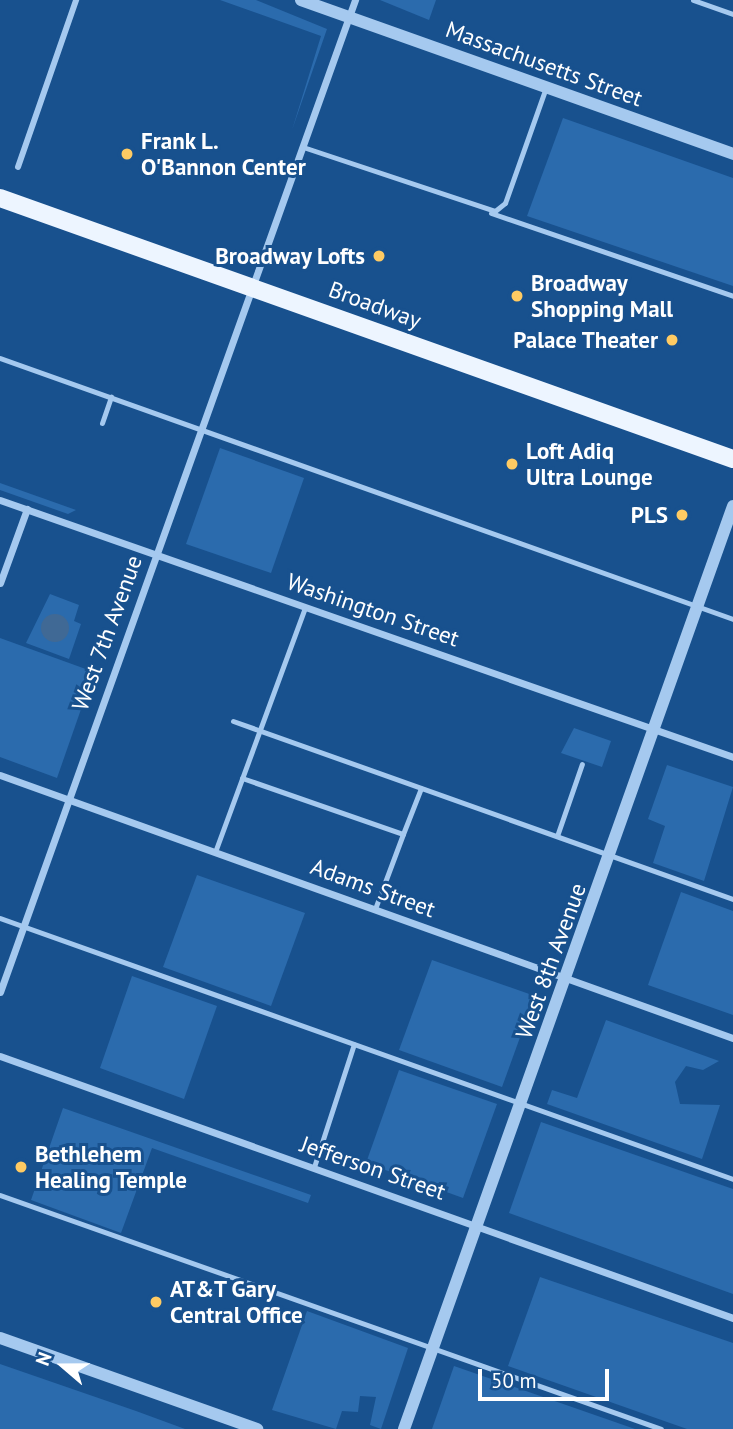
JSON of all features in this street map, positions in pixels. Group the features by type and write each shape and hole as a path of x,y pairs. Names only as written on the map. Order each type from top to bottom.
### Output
{"main road":[{"name":"Broadway","path":"0,198 733,459"}],"street":[{"path":"18,167 76,0"},
{"name":"Massachusetts Street","path":"301,0 733,154"},
{"name":"West 7th Avenue","path":"0,992 250,287 355,0"},
{"name":"Washington Street","path":"0,500 733,757"},
{"name":"West 8th Avenue","path":"404,1429 656,729 733,506"},
{"path":"0,583 27,509"},
{"name":"Adams Street","path":"0,775 733,1038"},
{"name":"Jefferson Street","path":"0,1056 733,1318"},
{"path":"0,1338 257,1429"}],"lane":[{"path":"693,0 733,14"},
{"path":"487,211 506,203 546,87"},
{"path":"303,147 733,296"},
{"path":"0,358 733,619"},
{"path":"102,423 111,397"},
{"path":"215,852 305,607"},
{"path":"233,721 733,899"},
{"path":"557,836 582,764"},
{"path":"242,778 403,834"},
{"path":"375,909 421,788"},
{"path":"0,918 733,1179"},
{"path":"314,1167 354,1044"},
{"path":"0,1195 661,1429"}],"shaded area":[{"path":"220,0 256,0 327,29 292,130 321,36"},
{"path":"380,0 436,0 429,20"},
{"path":"563,118 733,178 733,286 527,216"},
{"path":"220,448 304,478 271,573 186,544"},
{"path":"0,483 76,510 68,514 0,490"},
{"path":"50,594 79,605 74,621 81,624 69,659 26,643"},
{"path":"55,614 65,618 69,628 65,638 55,642 45,638 41,628 45,618"},
{"path":"0,638 94,672 57,778 0,757"},
{"path":"574,728 611,741 602,767 561,753"},
{"path":"667,765 733,787 704,881 653,863 665,826 648,819"},
{"path":"197,875 305,913 271,1006 163,967"},
{"path":"681,892 733,911 733,1015 648,985"},
{"path":"432,960 535,996 502,1087 399,1050"},
{"path":"132,976 217,1006 184,1099 100,1068"},
{"path":"606,1020 719,1061 703,1070 686,1066 675,1082 680,1104 720,1105 702,1159 547,1104 552,1090 577,1098"},
{"path":"399,1070 497,1104 463,1198 366,1163"},
{"path":"63,1108 311,1195 308,1203 152,1148 121,1233 31,1200"},
{"path":"541,1122 733,1189 733,1294 509,1213"},
{"path":"540,1277 733,1343 733,1429 687,1429 508,1366"},
{"path":"307,1311 408,1348 381,1429 370,1425 376,1397 360,1396 358,1412 342,1411 336,1429 272,1410"},
{"path":"0,1364 136,1411 185,1429 0,1429"},
{"path":"454,1366 635,1429 432,1429"}],"place":[{"name":"Frank L. O'Bannon Center","path":"127,154"},
{"name":"Broadway Lofts","path":"379,256"},
{"name":"Broadway Shopping Mall","path":"517,296"},
{"name":"Palace Theater","path":"672,340"},
{"name":"Loft Adiq Ultra Lounge","path":"512,464"},
{"name":"PLS","path":"682,515"},
{"name":"Bethlehem Healing Temple","path":"21,1167"},
{"name":"AT&T Gary Central Office","path":"156,1302"}]}
